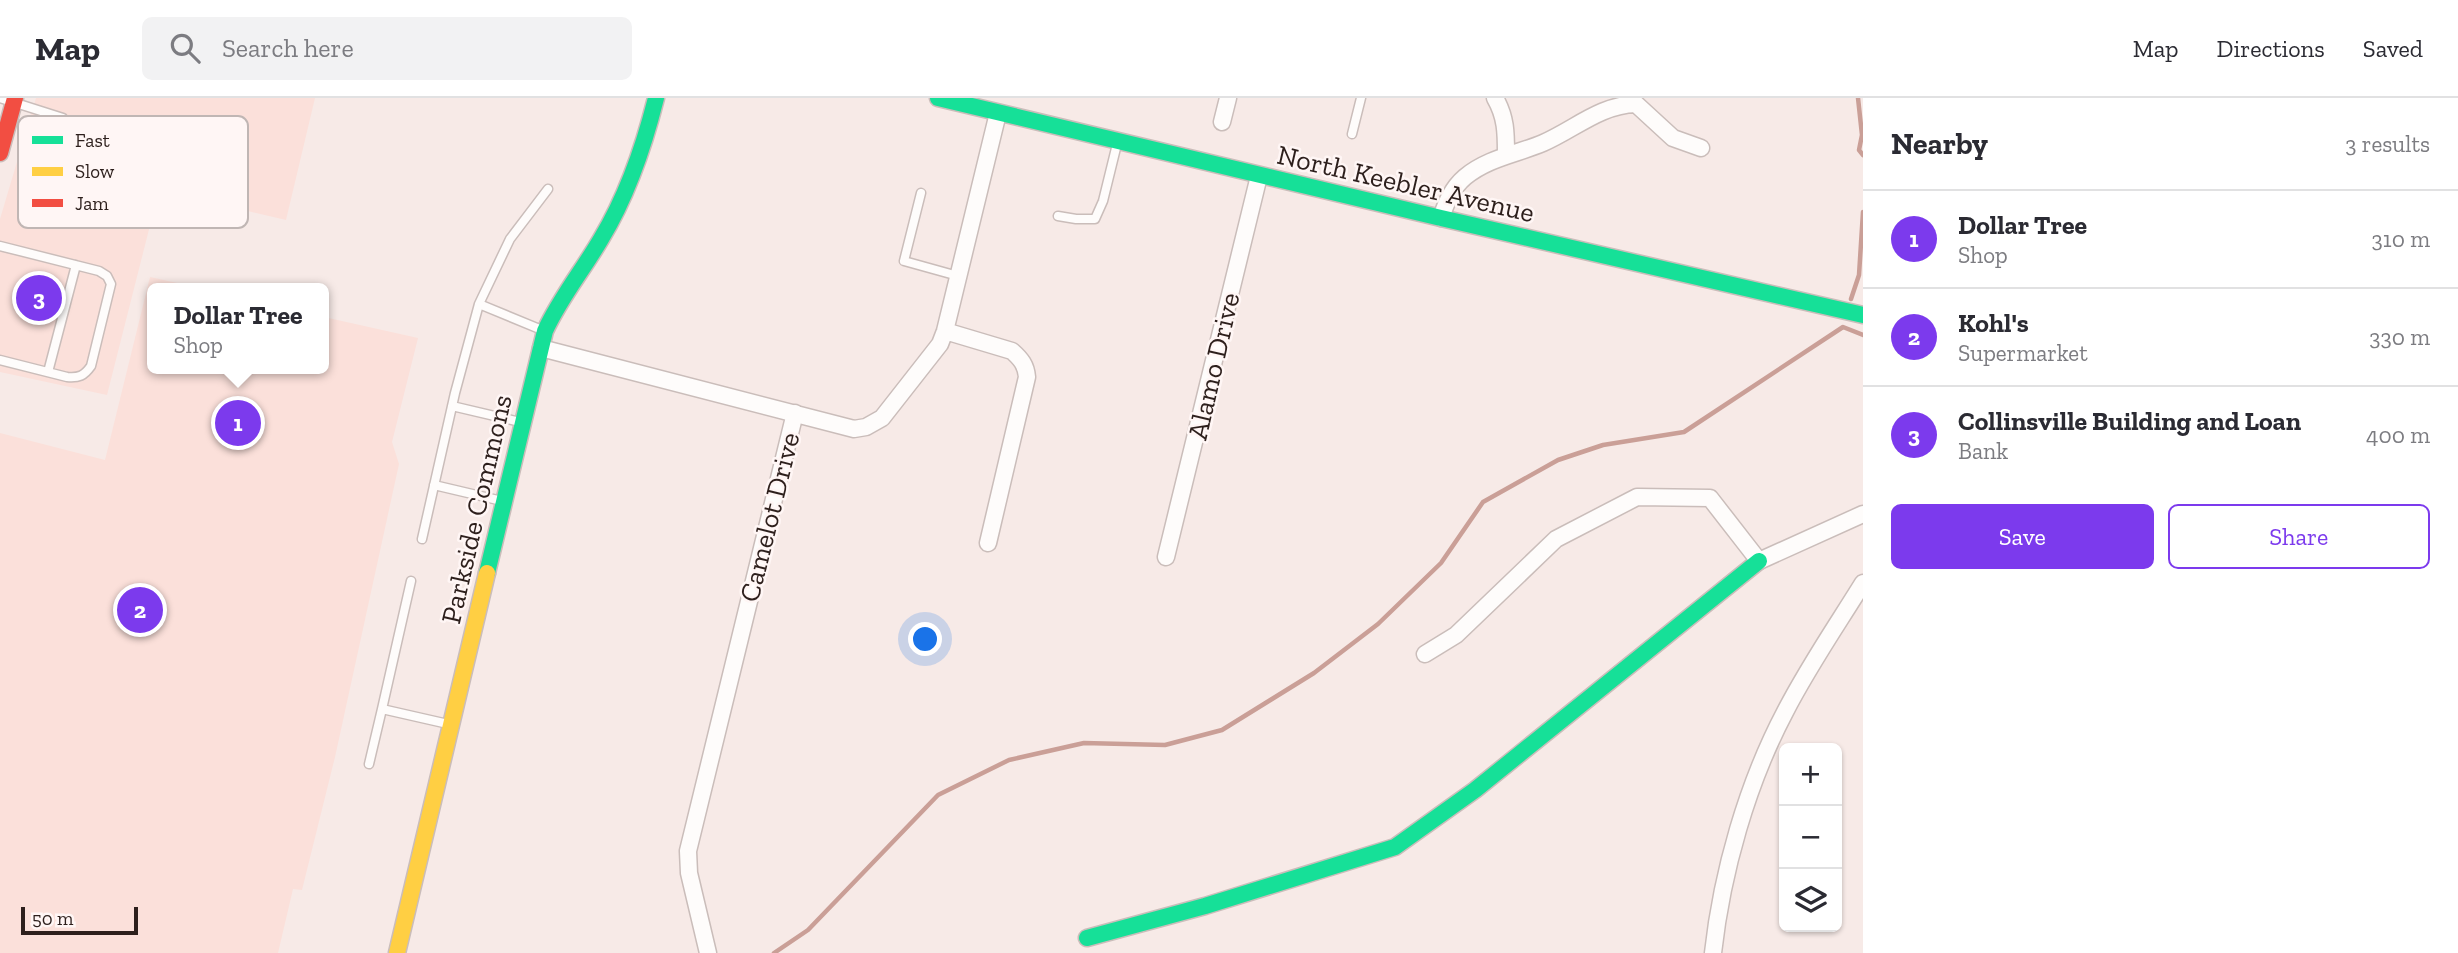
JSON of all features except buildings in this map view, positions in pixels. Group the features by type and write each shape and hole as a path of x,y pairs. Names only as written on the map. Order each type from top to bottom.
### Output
{"street":[{"name":"Parkside Commons","path":"397,953 545,331 554,309 610,225 650,127 656,98"},
{"name":"North Keebler Avenue","path":"937,98 981,103 999,113 1117,142 1863,315"},
{"path":"1222,122 1228,98"},
{"path":"1495,98 1502,110 1506,128 1506,154"},
{"path":"0,153 10,99"},
{"path":"1441,219 1448,198 1465,176 1506,154 1542,144 1600,112 1619,105 1636,104 1673,138 1701,148"},
{"name":"Camelot Drive","path":"708,953 689,873 688,851 795,413 854,429 876,424 940,344 999,113"},
{"name":"Alamo Drive","path":"1166,557 1259,176"},
{"path":"945,331 1012,351 1026,368 1027,377 988,543"},
{"path":"541,348 795,413"},
{"path":"1425,654 1456,635 1556,539 1637,497 1710,498 1759,561"},
{"path":"1087,938 1205,906 1395,846 1475,790 1759,561 1863,514"},
{"path":"1713,953 1725,882 1750,792 1766,750 1785,710 1863,583"}],"lane":[{"path":"1352,134 1362,98"},
{"path":"10,99 57,116"},
{"path":"1058,215 1095,219 1103,201 1117,142"},
{"path":"422,539 452,406 479,304 510,239 548,189"},
{"path":"921,193 904,261 958,276"},
{"path":"0,246 99,271 107,276 111,284 91,366 86,375 76,378 0,360"},
{"path":"48,372 76,265"},
{"path":"479,304 545,331"},
{"path":"452,406 523,423"},
{"path":"434,485 504,502"},
{"path":"369,764 411,581"},
{"path":"382,709 451,725"}],"shaded area":[{"path":"36,98 315,98 286,220 248,211 248,116 31,116"},
{"path":"18,158 18,228 149,228 107,395 0,372 0,219"},
{"path":"150,277 177,283 149,283"},
{"path":"147,289 147,374 329,374 329,318 418,338 392,442 399,464 335,757 302,890 293,889 278,953 0,953 0,433 105,460"}],"waterway":[{"path":"1858,98 1862,135 1859,150 1863,155"},
{"path":"1851,299 1859,275 1863,212"},
{"path":"774,953 808,930 938,795 1009,760 1084,743 1165,745 1222,730 1314,673 1378,624 1441,563 1483,502 1558,460 1603,445 1684,432 1843,327 1863,335"}],"traffic: fast":[{"path":"487,573 545,331 619,206 640,152 656,98"},
{"path":"938,98 1863,315"},
{"path":"1087,938 1205,906 1395,847 1475,790 1759,561"}],"traffic: slow":[{"path":"397,953 487,573"}],"traffic: jam":[{"path":"0,153 15,98"}],"place":[{"name":"Collinsville Building and Loan","path":"39,298"},
{"name":"Dollar Tree","path":"238,423"},
{"name":"Kohl's","path":"140,610"}]}
